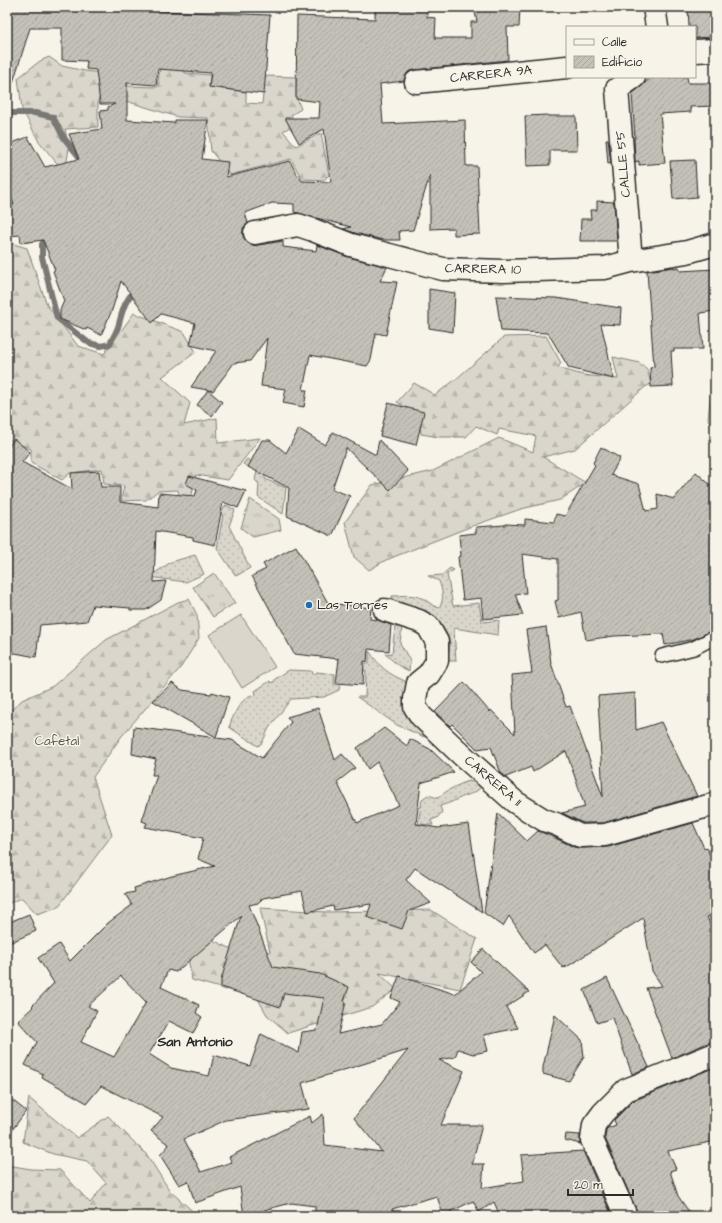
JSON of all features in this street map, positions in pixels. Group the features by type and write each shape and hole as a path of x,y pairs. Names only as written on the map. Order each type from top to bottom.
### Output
{"street":[{"path":"654,7 657,26"},
{"path":"696,51 715,50"},
{"name":"CARRERA 9A","path":"416,82 566,67"},
{"name":"CALLE 55","path":"631,261 617,89 633,78"},
{"name":"CARRERA 10","path":"255,233 298,225 351,245 443,269 503,271 605,268 631,261 687,252 715,244"},
{"name":"CARRERA 11","path":"385,610 428,626 437,642 437,661 429,674 418,683 415,699 416,707 421,716 515,802 544,820 556,824 580,836 605,835 715,804"},
{"path":"626,1216 592,1140 594,1125 603,1113 626,1090 715,1054"}],"lane":[{"path":"662,656 694,648 715,637"}],"green space":[{"path":"49,57 62,66 85,71 125,76 128,86 157,87 161,62 184,61 185,73 210,75 209,87 246,92 246,103 262,104 265,76 296,77 296,96 301,109 291,115 295,124 283,131 296,146 321,133 329,175 324,180 302,179 291,159 230,175 211,151 208,118 178,117 126,101 98,99 98,127 65,129 69,148 65,173 38,140 22,109 18,78 40,61"},
{"path":"7,242 27,248 47,305 78,346 104,354 134,313 184,332 196,352 162,377 190,403 184,425 217,418 218,443 260,438 228,480 196,475 190,504 181,503 178,490 158,491 146,500 121,501 124,486 104,484 102,469 70,473 62,480 31,463 31,449 10,440 7,443"},
{"path":"546,336 561,363 558,368 583,375 618,379 613,357 640,363 647,369 651,384 645,387 575,449 543,457 586,483 560,500 521,509 472,526 386,560 369,570 354,557 345,522 372,485 433,471 499,438 533,452 536,436 499,429 497,435 476,426 466,437 439,437 421,434 419,417 397,402 414,383 435,395 455,380 504,337"},
{"path":"715,375 715,435 708,419 712,383"},
{"path":"247,459 265,471 265,479 286,488 283,514 258,497 259,484 255,480 257,471 243,464"},
{"path":"250,499 279,519 281,530 253,537 241,528"},
{"path":"226,505 235,510 229,526 250,568 236,576 217,548 223,515 209,512 208,508 221,513"},
{"path":"195,555 204,574 186,582 149,577 171,562"},
{"path":"450,568 454,570 447,574 453,606 479,603 482,622 499,620 498,635 454,628 456,661 447,661 450,644 448,636 441,624 424,611 398,605 393,600 392,596 416,596 439,608 442,601 442,591 439,581 428,576 442,575"},
{"path":"214,573 235,603 213,617 193,587"},
{"name":"Cafetal","path":"189,599 197,615 199,638 181,667 121,737 93,777 112,835 58,907 37,914 22,898 7,904 7,714 22,700 53,686 106,640 178,602"},
{"path":"241,615 275,667 242,688 209,635"},
{"path":"395,627 402,627 400,643 410,661 409,671 399,666 385,654 392,653"},
{"path":"369,651 377,662 385,669 405,681 425,735 424,737 397,725 357,697 365,697 366,671 357,670 357,663 369,664"},
{"path":"289,670 311,671 312,674 315,674 316,672 335,674 334,684 340,685 339,690 324,697 291,699 269,728 262,743 258,746 229,727 235,713 243,701 251,695 254,697 256,694 255,691 270,681 271,683 275,681 275,679"},
{"path":"469,781 483,785 475,792 440,806 442,812 437,818 431,820 433,825 418,824 422,799 428,795 438,798 452,788"},
{"path":"260,908 327,912 431,910 477,939 460,989 379,973 396,989 372,1007 288,1033 267,1015 245,976 227,990 192,980 187,953 206,937 234,950 270,952"},
{"path":"29,1098 77,1138 108,1116 147,1155 170,1191 198,1216 13,1216 7,1203 7,1165 31,1169 60,1170 90,1203 106,1183 87,1161 53,1154 23,1142"}],"building":[{"path":"7,7 52,7 270,15 264,94 209,87 211,73 158,69 156,85 127,83 127,120 175,123 175,120 208,120 202,159 228,162 226,177 290,161 302,181 331,182 324,129 299,143 285,118 319,118 320,102 296,99 297,16 375,19 375,7 427,7 427,17 436,18 435,38 471,38 471,22 477,22 474,7 520,7 519,27 507,27 508,60 415,70 408,72 404,81 380,84 383,124 465,120 466,166 477,166 480,234 454,235 454,228 430,229 430,175 413,230 399,231 400,240 383,240 343,229 351,227 294,212 294,204 272,203 245,213 248,223 243,228 243,236 252,246 283,241 283,247 316,251 317,245 348,257 387,267 380,281 397,282 386,335 376,333 371,360 367,366 310,355 303,390 307,390 304,407 283,403 286,389 261,386 267,338 250,361 234,363 213,391 191,387 216,351 190,345 195,323 161,314 152,323 121,281 112,310 101,335 87,328 86,330 60,319 60,310 64,301 53,271 55,270 43,240 21,243 20,235 7,236 7,204 14,205 7,182 7,145 28,137 45,167 79,159 69,134 102,129 100,111 108,110 108,107 115,104 100,104 96,70 86,69 87,61 62,60 62,28 30,28 11,89 7,88"},
{"path":"688,7 712,7 713,37 696,38 696,26 689,26"},
{"path":"651,78 687,78 688,83 715,83 715,106 690,107 691,112 660,114 665,163 639,165 639,161 635,162 632,94"},
{"path":"525,116 576,116 577,150 550,150 550,165 527,166"},
{"path":"606,139 608,139 611,163 608,164"},
{"path":"695,160 697,197 673,199 670,161"},
{"path":"597,201 614,202 617,241 580,241 581,219 591,219 590,210 597,210"},
{"path":"679,267 680,271 715,269 715,311 700,313 703,349 674,349 674,351 671,351 673,386 651,387 650,368 654,367 647,271"},
{"path":"429,289 455,293 453,332 429,328"},
{"path":"496,296 556,298 621,308 620,325 601,324 614,379 569,368 548,333 501,331"},
{"path":"208,390 222,402 212,416 197,405"},
{"path":"388,403 424,412 416,445 380,436"},
{"path":"299,429 325,445 333,432 376,455 379,440 408,471 390,490 346,448 332,489 350,496 332,536 287,516 289,488 248,467 262,440 270,440 286,453"},
{"path":"14,439 30,452 22,462 72,489 71,473 99,471 101,487 120,487 120,502 158,507 159,493 195,496 197,490 186,484 189,476 246,491 238,508 223,502 215,545 193,540 193,537 156,531 154,582 166,581 161,600 146,610 130,610 130,608 93,605 87,621 40,625 36,657 15,653 7,654 7,448"},
{"path":"601,447 620,458 611,475 639,484 646,511 658,509 657,494 674,499 696,472 715,489 715,629 694,639 665,645 663,634 614,636 586,640 581,612 559,618 555,601 558,600 558,559 522,554 526,593 515,594 523,615 483,619 481,598 463,600 458,557 461,556 459,535 476,533 476,527 505,524 525,525 525,519 554,522 556,514 565,516 595,465 593,463"},
{"name":"Las Torres","path":"296,546 328,603 371,608 370,619 378,620 391,625 389,651 368,649 367,662 364,661 363,685 336,683 339,659 294,654 252,576 266,569 263,564"},
{"path":"546,627 551,663 566,707 570,706 603,797 598,696 635,693 636,730 661,722 697,796 603,823 583,823 562,813 585,807 566,751 533,772 531,767 506,777 501,773 491,747 477,749 452,724 450,726 435,712 464,682 490,712 491,710 515,734 512,675 532,673 526,630"},
{"path":"172,683 182,690 211,694 212,692 229,697 216,737 153,701"},
{"path":"318,708 335,760 342,754 355,768 337,782 357,823 399,805 377,762 368,769 357,748 384,728 407,746 410,739 430,749 454,772 421,783 416,824 438,828 469,824 482,912 415,868 406,880 431,903 409,911 402,929 367,917 371,904 334,910 333,906 307,912 302,891 263,898 258,903 249,905 273,967 320,974 349,987 344,1001 346,1002 338,1034 382,1024 400,1002 391,998 399,976 455,994 481,972 471,962 483,949 529,992 506,1007 518,1028 484,1035 488,1051 473,1054 458,1049 455,1057 439,1060 464,1071 441,1125 482,1125 472,1164 484,1164 482,1188 524,1181 521,1155 583,1151 612,1216 500,1216 494,1202 479,1212 473,1201 443,1215 437,1196 392,1209 396,1216 315,1216 315,1206 291,1203 264,1210 265,1216 244,1216 240,1187 195,1203 188,1181 179,1185 160,1155 169,1145 151,1131 163,1117 101,1086 87,1103 42,1077 43,1074 25,1065 37,1042 18,1021 33,1007 32,1006 54,983 38,958 59,944 70,961 108,923 132,905 125,894 135,892 134,888 172,876 215,866 198,859 203,838 145,827 147,823 142,821 157,775 152,775 156,759 132,754 134,727 232,740 262,758 291,722 287,717","holes":["241,916 221,980 221,987 280,1007 284,993 324,998 317,1030 302,1032 299,1053 261,1034 250,1066 214,1055 209,1076 171,1068 149,1054 169,1021 193,1033 202,1017 196,1013 199,1005 161,987 168,970 176,972","121,976 146,1002 114,1057 81,1042 97,1011 88,1006","408,1050 354,1118 382,1152 325,1145 323,1114 312,1123 310,1116 229,1157 232,1162 201,1172 184,1139 226,1120 309,1109 302,1083"]},
{"path":"498,813 527,841 538,831 574,847 580,848 608,847 693,823 704,848 707,847 715,871 715,915 707,917 715,936 715,1042 710,1042 672,1058 646,988 662,986 652,971 643,918 563,968 545,945 534,953 509,916 503,926 484,913"},
{"path":"29,914 36,931 7,944 7,923"},
{"path":"607,978 649,1067 632,1074 612,1018 597,1023 584,990"},
{"path":"555,1015 582,1040 584,1057 569,1081 543,1074 543,1067"},
{"path":"715,1067 715,1141 668,1151 676,1169 670,1171 678,1196 692,1216 638,1216 605,1138 606,1130 616,1125 614,1120 633,1101"},
{"path":"7,1096 26,1111 7,1137"},
{"path":"566,1134 580,1135 580,1144 565,1140"}],"waterway":[{"path":"7,113 35,113 53,117 64,138 82,160"},
{"path":"49,235 42,244 42,257 57,318 89,343 101,346 110,344 117,329 126,302 137,290"}],"place":[{"name":"Las Torres","path":"309,605"}],"district":[{"name":"San Antonio","path":"195,1042"}]}
